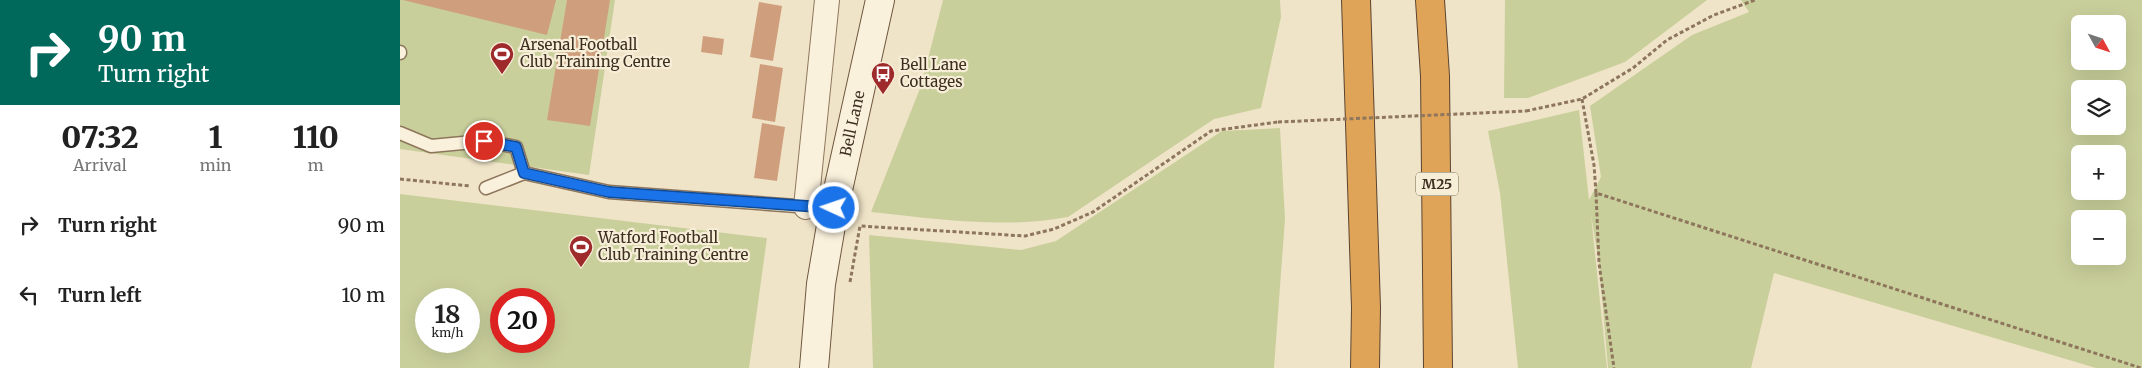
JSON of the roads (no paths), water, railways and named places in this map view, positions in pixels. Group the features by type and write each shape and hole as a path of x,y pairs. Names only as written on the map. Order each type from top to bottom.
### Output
{"highway":[{"path":"1356,0 1366,308 1365,368"},
{"name":"M25","path":"1430,0 1435,76 1438,368"},
{"path":"1352,368 1366,308"}],"main road":[{"name":"Bell Lane","path":"814,368 821,284 834,208 880,0"}],"street":[{"path":"806,207 827,0"}],"lane":[{"path":"400,133 431,146 484,141 516,147 524,173"},
{"path":"486,188 524,173 609,192 834,208"}],"place":[{"name":"Arsenal Football Club Training Centre","path":"502,75"},
{"name":"Bell Lane Cottages","path":"883,95"},
{"name":"Watford Football Club Training Centre","path":"581,268"}]}
